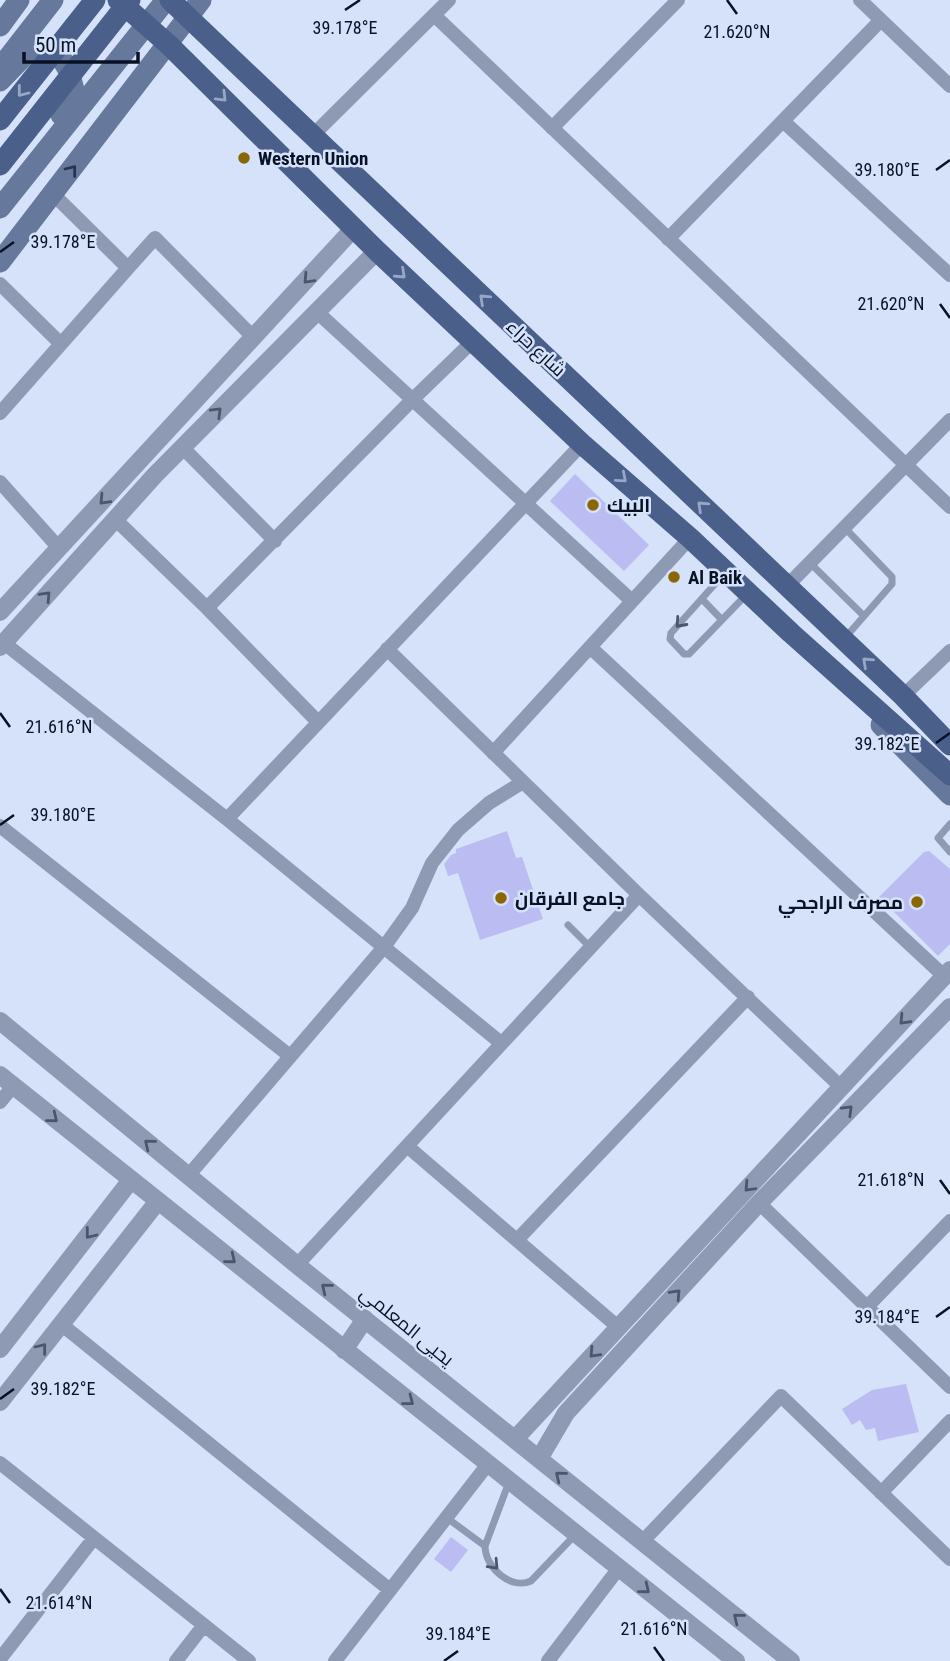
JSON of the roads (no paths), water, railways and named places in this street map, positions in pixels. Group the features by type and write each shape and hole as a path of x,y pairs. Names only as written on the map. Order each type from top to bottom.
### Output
{"main road":[{"path":"0,26 19,0"},
{"path":"0,68 53,0"},
{"path":"0,120 95,0"},
{"name":"شارع حراء","path":"118,0 169,45 377,251 582,444 690,538 791,633 950,775"},
{"path":"0,165 130,0"},
{"path":"4,204 168,0"},
{"name":"شارع حراء","path":"168,0 903,696 950,745"},
{"path":"0,262 201,0"},
{"path":"0,81 28,52 43,49 60,56 69,71 75,94 4,204"},
{"name":"شارع حراء","path":"791,633 950,795"},
{"name":"شارع حراء","path":"903,696 950,732"}],"street":[{"path":"312,136 449,0"},
{"path":"552,128 678,0"},
{"path":"860,0 950,86"},
{"path":"434,15 950,507"},
{"path":"668,239 881,20"},
{"path":"783,121 950,275"},
{"path":"53,194 128,268"},
{"path":"0,612 355,229"},
{"path":"0,413 155,238 254,338"},
{"path":"377,251 155,475 2,645 227,819 502,1043"},
{"path":"0,284 61,344"},
{"path":"316,311 632,601"},
{"path":"207,608 412,399 473,341"},
{"path":"786,586 950,420"},
{"path":"227,819 582,444"},
{"path":"182,447 275,541"},
{"path":"138,463 155,475"},
{"path":"0,482 59,548"},
{"path":"116,520 207,608 318,722"},
{"path":"493,752 690,538"},
{"path":"514,1439 947,973 590,646"},
{"path":"387,649 841,1087"},
{"path":"903,696 950,651"},
{"path":"188,1176 384,947 412,908 432,863 458,830 489,803 523,782"},
{"path":"0,826 290,1056"},
{"path":"297,1265 639,895"},
{"path":"517,1240 748,997"},
{"path":"539,1459 566,1413 825,1133 950,1007"},
{"name":"يحيى المعلمي","path":"0,1021 297,1265 791,1661"},
{"path":"0,1102 7,1080 736,1661"},
{"path":"812,1118 825,1133"},
{"path":"407,1146 618,1327"},
{"path":"0,1349 131,1180"},
{"path":"0,1402 158,1201"},
{"path":"759,1203 950,1387"},
{"path":"866,1308 950,1221"},
{"path":"344,1350 365,1319"},
{"path":"61,1324 390,1590"},
{"path":"642,1542 780,1396 950,1559"},
{"path":"544,1407 547,1422 552,1422 566,1413"},
{"path":"881,1493 950,1421"},
{"path":"0,1463 248,1661"},
{"path":"335,1661 488,1464"},
{"path":"0,1659 94,1538"},
{"path":"548,1661 619,1568"},
{"path":"176,1661 204,1625"}],"lane":[{"path":"844,527 892,577 892,584 844,640"},
{"path":"810,562 864,616"},
{"path":"726,572 671,633 670,639 684,654 689,654 748,593"},
{"path":"702,599 722,620"},
{"path":"950,824 938,838 950,852"},
{"path":"568,925 590,947"},
{"path":"510,1481 485,1546 489,1565 522,1585 531,1581 576,1535"},
{"path":"446,1518 485,1546"}],"place":[{"name":"Western Union","path":"244,158"},
{"name":"البيك","path":"593,505"},
{"name":"Al Baik","path":"674,577"},
{"name":"جامع الفرقان","path":"501,898"},
{"name":"مصرف الراجحي","path":"917,902"}]}
